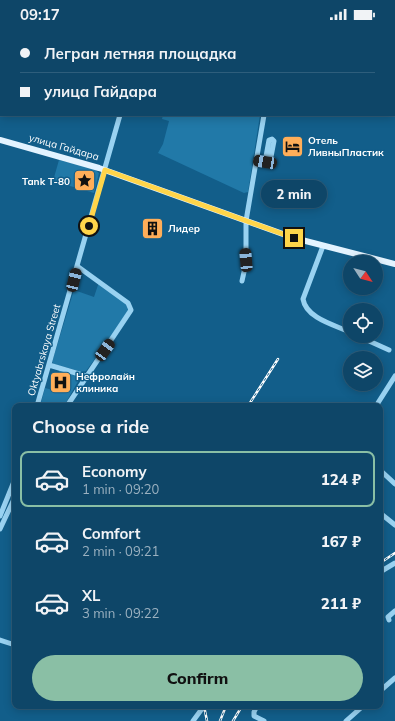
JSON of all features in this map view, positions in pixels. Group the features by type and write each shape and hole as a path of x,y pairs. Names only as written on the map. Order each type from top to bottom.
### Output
{"main road":[{"name":"улица Гайдара","path":"0,140 105,170 294,238 395,264"}],"street":[{"name":"Oktyabrskaya Street","path":"39,403 120,116"},
{"path":"242,282 246,263 246,221 264,116"},
{"path":"256,160 265,162"},
{"path":"323,246 303,299 304,305 314,315 343,329"},
{"path":"69,403 130,313 131,307 108,287 77,266"},
{"path":"374,343 389,350"},
{"path":"49,365 86,376"},
{"path":"378,403 394,380"},
{"path":"383,473 395,484"},
{"path":"0,516 12,486"},
{"path":"0,529 12,503"},
{"path":"383,515 395,525"},
{"path":"383,570 395,563"},
{"path":"389,620 388,617 395,611"},
{"path":"0,640 12,644"},
{"path":"383,688 395,678"},
{"path":"193,721 202,709"},
{"path":"256,709 254,716 264,721"},
{"path":"346,721 360,709"}],"shaded area":[{"path":"163,116 260,116 248,192 244,193 158,153 163,144 169,121 162,119"},
{"path":"59,160 93,168 99,173 94,193 53,181"},
{"path":"99,282 129,304 130,311 86,371 82,372 54,364 52,362 74,290 94,297"},
{"path":"60,369 79,376 80,378 66,403 41,403 45,388 53,390 54,387 64,389 68,377 58,374"}],"railway":[{"path":"250,403 278,359"},
{"path":"383,561 395,553"},
{"path":"205,709 207,721"},
{"path":"220,721 225,709"},
{"path":"233,721 240,709"}],"place":[{"name":"Отель ЛивныПластик","path":"293,146"},
{"name":"Tank T-80","path":"85,181"},
{"name":"Лидер","path":"152,228"},
{"name":"Нефролайн клиника","path":"60,382"}],"route":[{"path":"89,226 105,170 294,238"}]}
